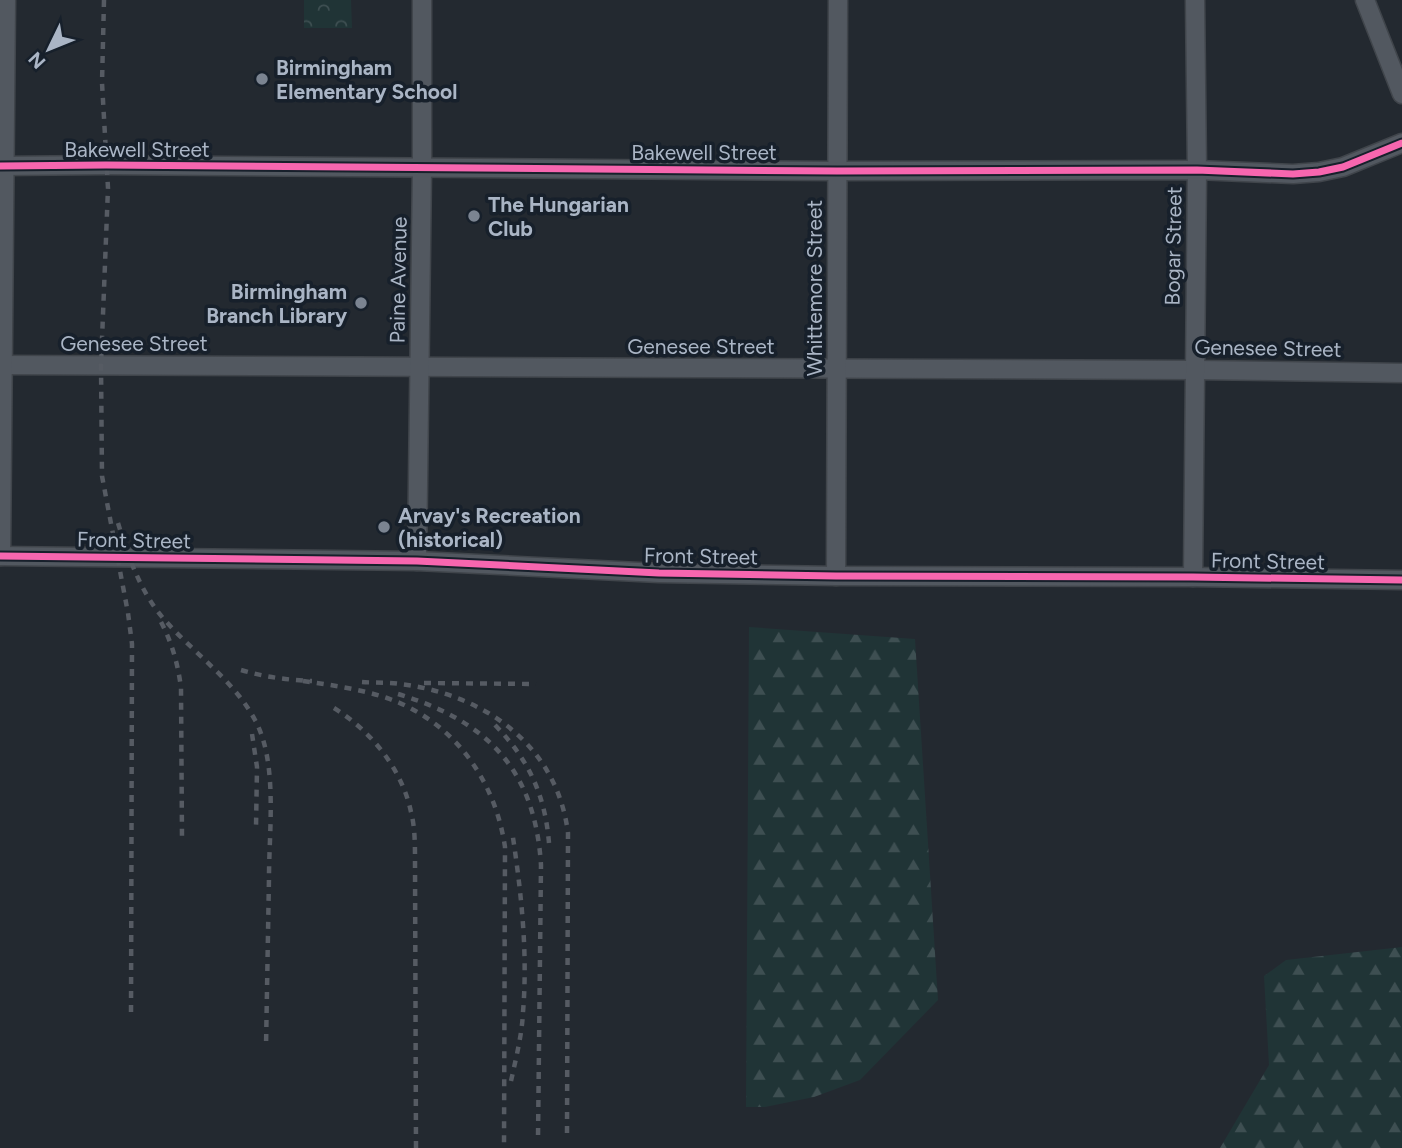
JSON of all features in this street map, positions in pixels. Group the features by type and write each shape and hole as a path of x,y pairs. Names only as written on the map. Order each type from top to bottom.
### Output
{"street":[{"path":"1,556 2,166 6,0"},
{"name":"Paine Avenue","path":"417,561 422,0"},
{"name":"Whittemore Street","path":"836,576 838,0"},
{"name":"Bogar Street","path":"1193,577 1197,170 1195,0"},
{"path":"1365,0 1401,87"},
{"name":"Bakewell Street","path":"2,166 837,171 1197,170 1293,174 1343,167 1402,143"},
{"name":"Genesee Street","path":"2,365 1402,373"},
{"name":"Front Street","path":"1,556 417,561 659,573 1402,580"}],"green space":[{"path":"304,0 351,0 352,28 304,28"},
{"path":"749,627 915,639 938,1000 860,1080 814,1097 765,1107 746,1107"},
{"path":"1402,947 1402,1148 1220,1148 1269,1065 1264,976 1286,960"}],"railway":[{"path":"104,0 102,83 108,188 101,365 102,476 132,644 131,1019"},
{"path":"118,523 136,573 155,608 236,692 255,720 262,737 267,756 271,797 266,1047"},
{"path":"161,622 174,654 181,688 182,839"},
{"path":"241,670 276,678 312,681"},
{"path":"303,681 356,690 411,708 451,737 481,776 492,798 505,847 504,1148"},
{"path":"362,682 395,683 431,690 460,699 487,712 511,729 532,750 549,774 561,802 568,833 567,1135"},
{"path":"424,683 536,684"},
{"path":"398,694 429,705 481,735 501,754 517,776 529,802 537,831 541,865 538,1138"},
{"path":"334,708 348,717 383,752 407,796 412,818 415,849 416,1148"},
{"path":"495,725 517,751 533,779 544,809 549,843"},
{"path":"252,734 257,767 256,828"},
{"path":"511,1081 521,1029 525,967 521,898 512,831"}],"cycle path":[{"path":"0,166 837,171 1197,170 1293,174 1343,167 1402,143"},
{"path":"0,556 417,561 659,573 1402,580"}],"place":[{"name":"Birmingham Elementary School","path":"262,79"},
{"name":"The Hungarian Club","path":"474,216"},
{"name":"Birmingham Branch Library","path":"361,303"},
{"name":"Arvay's Recreation (historical)","path":"384,527"}]}
